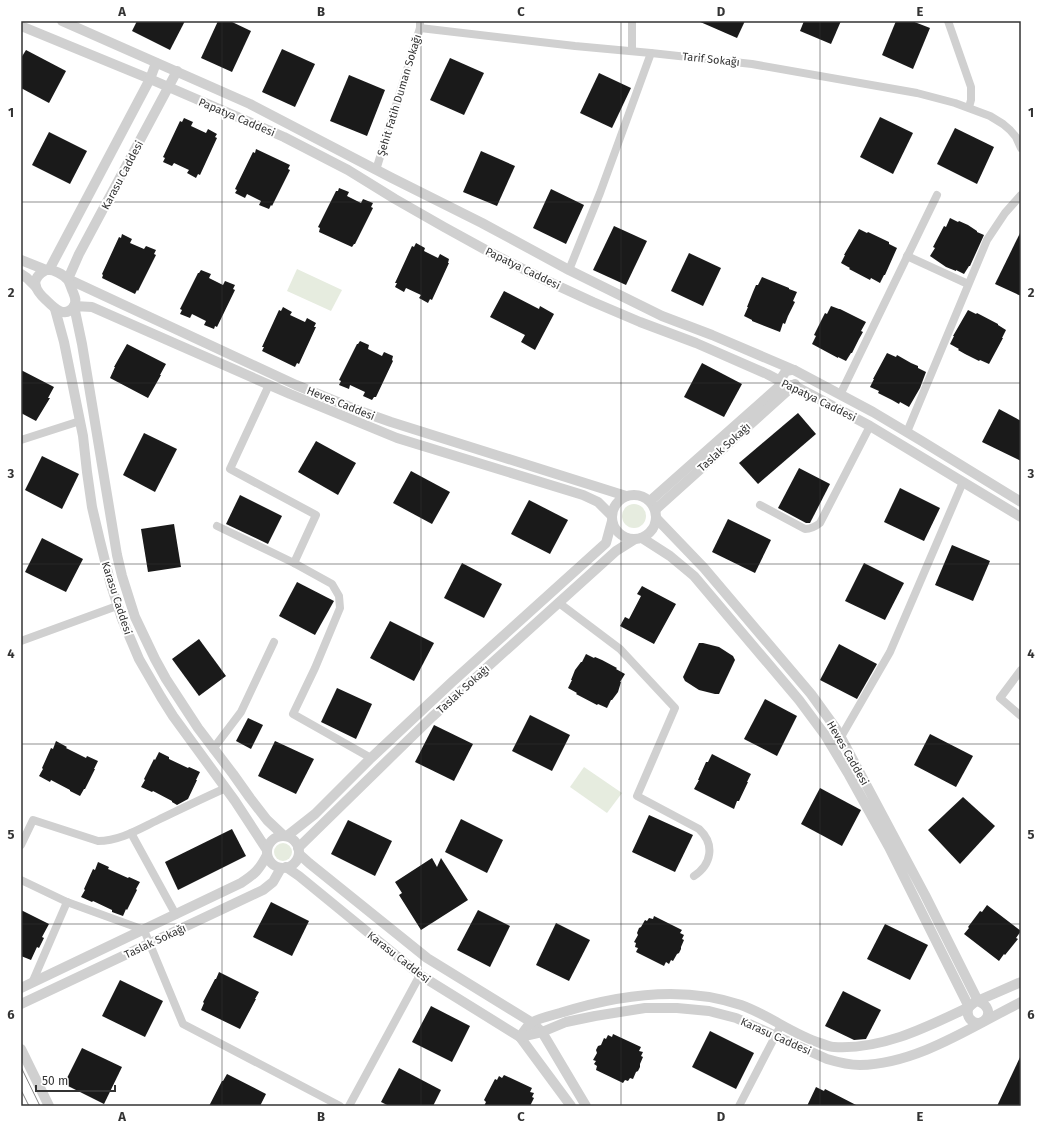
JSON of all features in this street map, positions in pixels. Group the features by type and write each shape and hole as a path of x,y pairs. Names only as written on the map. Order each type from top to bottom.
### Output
{"street":[{"name":"Papatya Caddesi","path":"62,21 250,104 376,170 482,223 569,270 662,316 712,335 795,371 907,432 1021,502"},
{"path":"632,21 632,51"},
{"path":"948,21 971,87 971,100 969,108"},
{"name":"Tarif Sokağı","path":"420,24 575,46 760,65 917,93 969,108 996,119 1010,130 1016,137 1021,148"},
{"name":"Şehit Fatih Duman Sokağı","path":"376,170 420,24"},
{"name":"Papatya Caddesi","path":"21,26 252,123 348,170 444,227 543,279 633,319 732,358 788,384 870,426 1021,517"},
{"path":"569,270 600,193 651,53"},
{"name":"Karasu Caddesi","path":"47,270 150,79 156,63"},
{"name":"Karasu Caddesi","path":"68,280 79,254 177,71"},
{"path":"840,395 937,195"},
{"path":"907,432 987,240 995,226 1021,195"},
{"path":"907,256 968,284"},
{"path":"21,260 47,270 55,271 68,280 76,299 74,306 68,312 59,312 40,294 36,287 21,274"},
{"path":"36,287 39,275 47,270"},
{"name":"Heves Caddesi","path":"68,280 296,385 357,410 626,496"},
{"name":"Karasu Caddesi","path":"74,306 82,344 116,555 128,597 141,632 182,704 213,749 268,820 286,836"},
{"name":"Heves Caddesi","path":"74,306 92,307 327,410 397,438 583,495 598,502 612,518"},
{"name":"Karasu Caddesi","path":"55,309 64,342 83,436 92,507 117,606 139,659 160,697 226,788 267,853"},
{"name":"Taslak Sokağı","path":"654,510 788,384 782,377 784,372 788,370 795,371"},
{"path":"269,385 230,469 316,515 294,563"},
{"path":"21,440 80,421"},
{"path":"760,505 805,529 817,526 820,523 870,426"},
{"path":"834,749 890,652 962,482"},
{"path":"639,494 654,510 655,524 652,530 638,538 623,536 614,527 612,518 613,509 620,499 626,496 639,494"},
{"name":"Heves Caddesi","path":"654,510 811,694 837,730 925,895 978,1001"},
{"name":"Taslak Sokağı","path":"286,836 315,814 371,758 452,682 606,543 612,518"},
{"path":"217,526 294,563 332,584 339,596 340,608 315,668 293,714 371,758"},
{"name":"Heves Caddesi","path":"638,538 670,556 694,576 799,700 826,735 888,847 969,1007"},
{"name":"Taslak Sokağı","path":"299,851 432,717 616,551 638,538"},
{"path":"559,603 620,649 675,708 637,796 704,833 709,844 708,860 703,869 694,876"},
{"path":"21,641 117,606"},
{"path":"213,749 241,712 274,642"},
{"path":"1021,670 1000,698 1021,716"},
{"path":"21,845 33,820 98,841 115,839 131,833 226,788"},
{"path":"131,833 176,915"},
{"path":"279,836 286,836 294,840 299,851 295,863 291,866 283,868 272,864 267,853 271,841 279,836"},
{"name":"Karasu Caddesi","path":"299,851 308,863 428,958 531,1022 574,1008 622,998 672,994 701,996 727,1001 755,1011 781,1026 832,1047 855,1046 878,1043 909,1034 927,1027 969,1007 978,1001 1021,982"},
{"name":"Taslak Sokağı","path":"21,988 241,883 251,877 258,870 267,853"},
{"name":"Karasu Caddesi","path":"283,868 299,876 420,975 520,1037 542,1032 566,1022 645,1008 677,1008 709,1011 736,1018 827,1059 841,1063 859,1065 886,1062 908,1057 938,1044 1021,1002"},
{"name":"Taslak Sokağı","path":"21,1004 263,890 273,882 283,868"},
{"path":"21,880 67,902 144,930 183,1024 340,1106"},
{"path":"32,983 67,902"},
{"path":"349,1106 420,975"},
{"path":"969,1007 967,1013 970,1019 976,1023 983,1022 988,1017 988,1010 985,1004 978,1001"},
{"path":"571,1106 520,1037 531,1022 542,1032 586,1106"},
{"path":"739,1106 781,1026"},
{"path":"21,1049 49,1106"}],"shaded area":[{"path":"297,269 342,290 331,311 287,291"},
{"path":"634,504 643,507 646,516 643,525 634,528 625,525 622,516 625,507"},
{"path":"584,767 622,793 607,813 570,787"},
{"path":"283,843 289,846 292,852 289,858 283,861 277,858 274,852 277,846"}],"building":[{"path":"137,21 185,21 170,50 132,31"},
{"path":"218,21 230,21 251,31 232,72 201,58"},
{"path":"698,21 745,21 737,38"},
{"path":"804,21 841,21 831,44 800,31"},
{"path":"896,21 912,21 930,28 913,69 882,55"},
{"path":"282,49 315,64 295,107 262,92"},
{"path":"26,50 66,71 49,103 21,88 21,58"},
{"path":"450,58 484,73 464,115 430,100"},
{"path":"599,73 631,88 612,128 580,113"},
{"path":"349,75 385,90 367,136 330,121"},
{"path":"880,117 913,133 893,174 860,157"},
{"path":"184,118 193,122 191,126 206,133 208,129 217,134 215,137 217,138 200,175 198,174 196,178 187,173 189,170 174,163 172,166 163,162 165,158 163,157 180,121 182,122"},
{"path":"955,128 994,147 977,184 937,164"},
{"path":"49,132 87,151 70,184 32,165"},
{"path":"256,149 290,165 288,169 290,170 272,206 271,205 269,209 259,205 261,201 247,194 245,198 235,193 237,190 235,189 253,152 255,153"},
{"path":"481,151 515,166 497,206 463,192"},
{"path":"339,188 349,192 347,196 361,203 363,199 373,203 371,207 373,208 355,244 352,247 319,232 320,228 318,227 336,191 338,191"},
{"path":"551,189 584,205 566,244 533,228"},
{"path":"950,218 968,225 984,235 970,266 964,274 946,267 930,256 944,226 946,227"},
{"path":"614,226 647,241 626,285 593,270"},
{"path":"859,229 889,242 889,244 897,248 880,283 871,278 870,280 841,263"},
{"path":"1021,231 1021,296 995,284"},
{"path":"122,234 132,239 130,243 144,249 146,246 156,250 154,254 156,255 138,291 137,290 135,294 102,278 102,274 119,237 121,238"},
{"path":"416,243 425,248 424,251 438,258 440,254 449,259 449,263 432,300 430,299 428,303 419,298 421,295 406,288 404,292 395,287 397,283 395,283 412,246 414,247"},
{"path":"689,253 721,268 703,306 671,291"},
{"path":"201,270 211,274 209,278 223,285 225,281 235,285 233,289 235,290 217,327 215,326 214,329 204,325 206,321 192,314 190,318 180,314 182,310 180,309 198,273"},
{"path":"762,277 797,292 793,301 795,302 785,324 783,323 780,332 752,321 744,316 756,285 758,285"},
{"path":"504,291 539,309 540,306 554,314 535,350 521,342 525,335 490,317"},
{"path":"831,306 866,322 861,331 863,332 846,361 812,344 816,336 814,335 825,313 827,314"},
{"path":"283,307 292,312 290,315 305,322 307,318 316,323 314,327 316,327 299,364 297,363 295,367 262,351 264,347 262,347 279,310 281,311"},
{"path":"968,310 998,324 1006,330 989,364 965,354 950,344"},
{"path":"360,341 369,345 368,349 382,356 384,352 393,356 393,361 376,397 372,400 363,396 365,392 350,385 349,389 339,385 341,381 339,380 357,344"},
{"path":"127,344 166,364 148,398 110,378 114,367"},
{"path":"887,353 896,357 897,355 926,372 920,388 909,407 900,402 899,404 870,387"},
{"path":"702,363 742,384 724,417 684,397"},
{"path":"21,370 54,387 48,398 50,398 36,421 21,413"},
{"path":"999,409 1021,421 1021,461 982,442"},
{"path":"798,413 816,434 758,484 739,463"},
{"path":"144,433 177,449 155,492 123,475"},
{"path":"316,441 356,463 338,495 298,472"},
{"path":"42,456 79,474 62,509 25,490"},
{"path":"799,468 830,484 810,523 806,523 778,508"},
{"path":"411,471 450,492 432,524 393,503"},
{"path":"900,488 940,508 924,541 884,522"},
{"path":"240,495 282,516 268,544 226,524"},
{"path":"529,500 568,520 550,554 511,534"},
{"path":"728,519 771,540 755,573 712,552"},
{"path":"174,524 181,567 148,572 141,529"},
{"path":"42,538 83,559 66,592 25,572"},
{"path":"952,545 990,561 973,601 935,585"},
{"path":"462,563 502,584 484,618 444,598"},
{"path":"864,563 904,583 885,620 845,601"},
{"path":"297,582 334,601 315,635 279,616"},
{"path":"642,586 676,604 654,644 620,626 625,617 629,619 641,596 637,594"},
{"path":"390,621 434,643 414,681 370,658"},
{"path":"199,639 226,676 199,696 172,659"},
{"path":"699,643 719,647 733,656 735,660 719,694 699,690 685,681 683,677"},
{"path":"839,644 877,664 857,699 820,680"},
{"path":"586,654 602,660 625,674 620,682 618,692 611,700 607,708 598,704 597,705 568,688 575,670 582,662"},
{"path":"337,688 372,704 356,739 321,722"},
{"path":"765,699 797,716 777,756 744,739"},
{"path":"530,715 570,735 552,771 512,751"},
{"path":"248,718 263,725 251,749 236,741"},
{"path":"434,725 473,744 454,781 415,762"},
{"path":"930,734 973,756 956,787 914,765"},
{"path":"56,741 86,758 87,756 98,761 85,789 80,796 51,780 50,782 39,776 51,748 53,749"},
{"path":"275,741 314,759 296,794 258,776"},
{"path":"159,752 169,757 169,759 200,772 188,799 177,805 153,791 152,792 141,787 154,759 155,760"},
{"path":"712,754 751,774 734,809 694,789 706,762 708,762"},
{"path":"820,788 861,810 842,846 801,824"},
{"path":"963,797 995,826 960,864 928,830"},
{"path":"649,815 693,835 675,872 632,852"},
{"path":"461,819 503,840 487,873 445,852"},
{"path":"348,820 392,841 375,876 331,854"},
{"path":"232,829 246,856 178,890 165,862"},
{"path":"432,858 437,867 441,858 468,900 421,930 399,895 402,893 395,882"},
{"path":"98,862 109,867 108,869 140,882 123,916 112,912 112,910 93,901 92,902 81,897 93,869 95,870"},
{"path":"271,902 309,921 292,956 253,937"},
{"path":"987,905 1021,931 1016,938 1018,939 999,961 964,934 980,911 982,912"},
{"path":"21,910 49,924 42,937 44,938 39,948 37,947 31,960 21,956"},
{"path":"478,910 510,926 490,967 457,950"},
{"path":"654,916 682,930 680,933 684,935 682,939 684,940 679,953 673,961 671,960 669,964 666,962 664,966 636,952 638,948 635,947 636,943 634,942 638,935 637,933 639,928 645,920 647,921 649,918 653,919"},
{"path":"556,923 590,940 569,981 536,965"},
{"path":"885,924 928,945 910,980 867,959"},
{"path":"219,972 259,992 240,1029 201,1010 204,1003 203,1002"},
{"path":"120,980 163,1001 145,1037 102,1016"},
{"path":"843,991 881,1010 866,1039 854,1040 825,1026"},
{"path":"431,1006 470,1026 452,1062 412,1042"},
{"path":"710,1031 754,1053 736,1089 692,1067"},
{"path":"613,1034 641,1047 639,1051 643,1052 640,1067 633,1079 630,1078 628,1081 625,1080 623,1083 596,1070 597,1066 594,1064 596,1061 593,1060 597,1053 596,1050 598,1046 601,1045 604,1038 606,1039 608,1035 612,1037"},
{"path":"82,1048 122,1067 104,1104 64,1084"},
{"path":"1021,1055 1021,1106 997,1106"},
{"path":"399,1068 441,1090 433,1106 389,1106 381,1102"},
{"path":"227,1074 266,1094 260,1106 209,1106"},
{"path":"504,1075 532,1088 530,1092 534,1093 532,1097 534,1098 530,1106 484,1106 486,1102 484,1100 495,1079 497,1080 499,1076 502,1078"},
{"path":"816,1087 824,1091 825,1089 858,1106 807,1106"}],"tram line":[{"path":"21,1067 40,1106"},
{"path":"21,1090 29,1106"}]}
